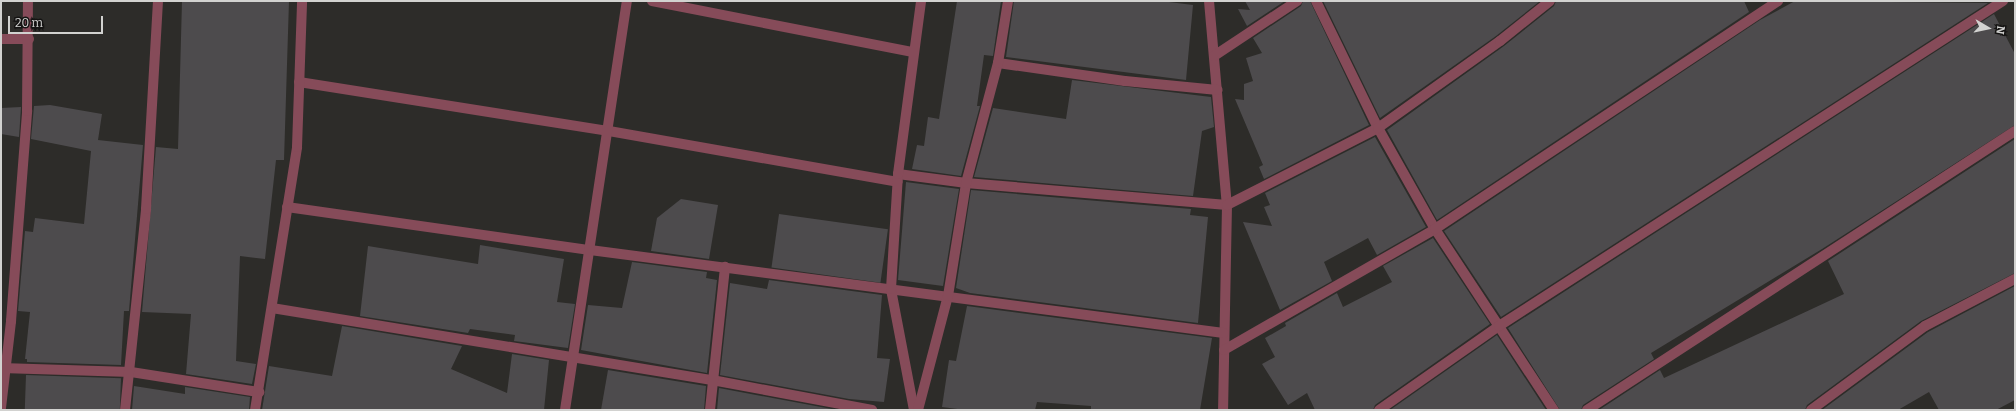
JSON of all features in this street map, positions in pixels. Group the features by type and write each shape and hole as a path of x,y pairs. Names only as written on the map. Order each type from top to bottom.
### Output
{"street":[{"path":"1,408 3,368 26,127 29,39 28,1"},
{"path":"125,410 131,372 146,208 158,1"},
{"path":"255,410 297,147 302,1"},
{"path":"565,410 608,131 626,1"},
{"path":"652,1 913,52"},
{"path":"914,410 891,289 898,178 913,52 921,1"},
{"path":"918,410 948,296 966,183 998,63 1008,1"},
{"path":"1209,1 1218,90 1226,205 1223,410"},
{"path":"1214,56 1298,1"},
{"path":"1316,1 1378,128 1435,229 1554,410"},
{"path":"299,82 898,178 1226,205 1378,128 1500,41 1550,1"},
{"path":"1224,350 1435,229 1778,1"},
{"path":"1380,410 1499,326 2003,1"},
{"path":"1,39 29,39"},
{"path":"998,63 1125,82 1218,90"},
{"path":"1587,410 2015,131"},
{"path":"287,207 590,250 1224,333"},
{"path":"710,410 725,267"},
{"path":"1811,410 1925,326 2015,279"},
{"path":"272,308 712,380 872,410"},
{"path":"3,368 131,372 259,392"}],"building":[{"path":"182,1 289,1 284,160 276,160 265,259 240,256 236,361 256,364 252,384 186,374 191,314 142,312 156,147 178,149"},
{"path":"957,1 1001,1 993,56 984,55 977,106 980,106 961,176 912,169 917,145 924,146 928,117 939,119"},
{"path":"1014,1 1161,1 1193,5 1186,80 1006,57"},
{"path":"1245,1 1285,1 1247,26 1238,9 1250,10"},
{"path":"1303,1 1310,1 1369,125 1264,179 1259,167 1263,165 1235,99 1244,100 1244,84 1253,81 1246,58 1262,53 1253,38 1301,6"},
{"path":"1323,1 1540,1 1496,36 1380,118"},
{"path":"1556,1 1744,1 1749,12 1437,220 1387,130 1504,46 1554,6"},
{"path":"1795,1 1988,3 1501,317 1444,231 1760,20"},
{"path":"1994,14 2015,54 2015,125 1822,249 1651,353 1654,359 1583,405 1581,410 1560,410 1508,328"},
{"path":"1072,80 1211,97 1214,127 1202,131 1193,196 974,177 993,108 1066,119"},
{"path":"50,105 102,114 98,140 143,145 129,311 124,311 121,365 27,362 27,359 25,359 30,312 18,311 25,231 33,232 35,218 84,224 91,151 31,139 34,106"},
{"path":"21,107 19,137 1,134 1,108"},
{"path":"1375,137 1426,227 1377,255 1368,238 1324,262 1332,281 1280,310 1243,222 1272,226 1264,207 1270,205 1265,193"},
{"path":"2015,139 2015,273 1921,321 1807,405 1805,410 1599,410 1660,370 1664,378 1844,294 1828,261"},
{"path":"906,182 959,189 943,286 898,280"},
{"path":"971,190 1191,209 1190,215 1208,217 1198,323 970,293 956,288"},
{"path":"681,199 718,205 709,259 651,251 657,218"},
{"path":"779,214 888,229 880,283 771,267"},
{"path":"1433,238 1490,324 1375,405 1373,410 1315,410 1307,393 1288,405 1262,364 1275,357 1265,338 1286,326 1285,323 1337,293 1343,307 1392,282 1383,266"},
{"path":"480,245 564,259 557,302 575,304 568,348 514,341 515,335 470,329 468,333 360,316 368,246 478,264"},
{"path":"632,262 707,272 706,278 717,280 707,373 581,350 588,305 622,308"},
{"path":"769,280 882,295 877,358 890,359 884,402 849,399 720,375 730,283 767,289"},
{"path":"2015,286 2015,400 1996,410 1939,410 1929,392 1898,410 1822,410 1928,332"},
{"path":"967,306 1212,338 1200,410 1091,410 1091,406 1037,402 1035,410 965,410 942,407 949,360 956,361"},
{"path":"342,326 462,346 451,369 507,393 512,354 549,360 544,410 262,410 269,366 332,376"},
{"path":"1497,335 1546,410 1390,410"},
{"path":"608,370 706,386 704,410 601,410"},
{"path":"26,375 121,378 120,410 25,410"},
{"path":"134,386 185,394 185,387 250,397 249,410 132,410"},
{"path":"719,388 837,410 717,410"}]}
